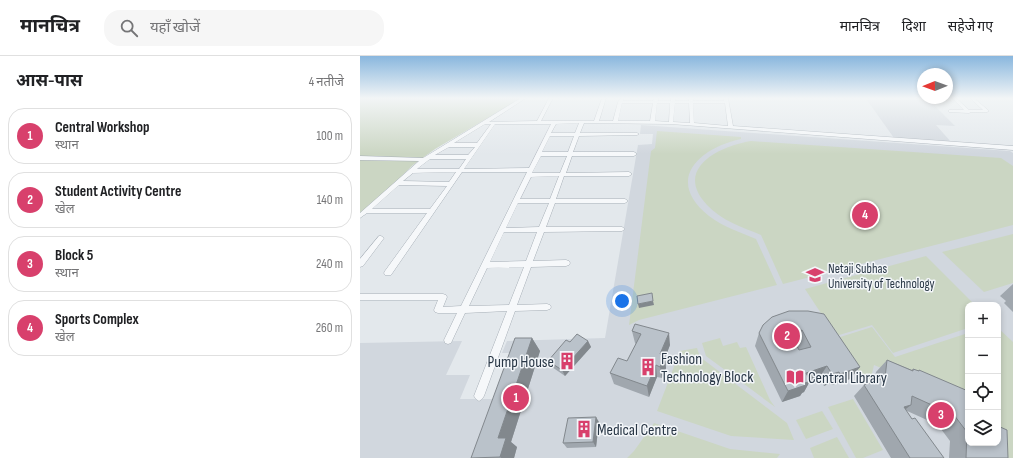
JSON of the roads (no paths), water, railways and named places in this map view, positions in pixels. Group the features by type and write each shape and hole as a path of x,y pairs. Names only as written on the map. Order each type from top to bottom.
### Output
{"street":[{"path":"360,216 426,158 493,117"},
{"path":"538,122 541,117"},
{"path":"596,122 598,117"},
{"path":"615,122 616,117"},
{"path":"652,123 653,117"},
{"path":"671,124 672,117"},
{"path":"692,117 692,124"},
{"path":"729,117 731,128"},
{"path":"448,340 554,122"},
{"path":"479,396 554,201 582,122"},
{"path":"483,123 615,122 692,124 1013,148"},
{"path":"388,273 494,123"},
{"path":"548,135 637,134"},
{"path":"447,145 478,145"},
{"path":"539,154 634,154"},
{"path":"360,158 470,157"},
{"path":"411,171 460,170 530,172 563,175 629,174"},
{"path":"397,183 450,184"},
{"path":"516,201 625,201"},
{"path":"366,210 431,211"},
{"path":"502,230 622,229"},
{"path":"360,264 381,238"},
{"path":"484,265 566,263"},
{"path":"360,306 363,297 442,297 443,299 438,310 547,306"}],"place":[{"name":"Sports Complex","path":"865,215"},
{"name":"Netaji Subhas University of Technology","path":"815,275"},
{"name":"Student Activity Centre","path":"787,336"},
{"name":"Pump House","path":"567,361"},
{"name":"Fashion Technology Block","path":"648,367"},
{"name":"Central Library","path":"795,377"},
{"name":"Central Workshop","path":"516,398"},
{"name":"Block 5","path":"941,415"},
{"name":"Medical Centre","path":"584,429"}]}
